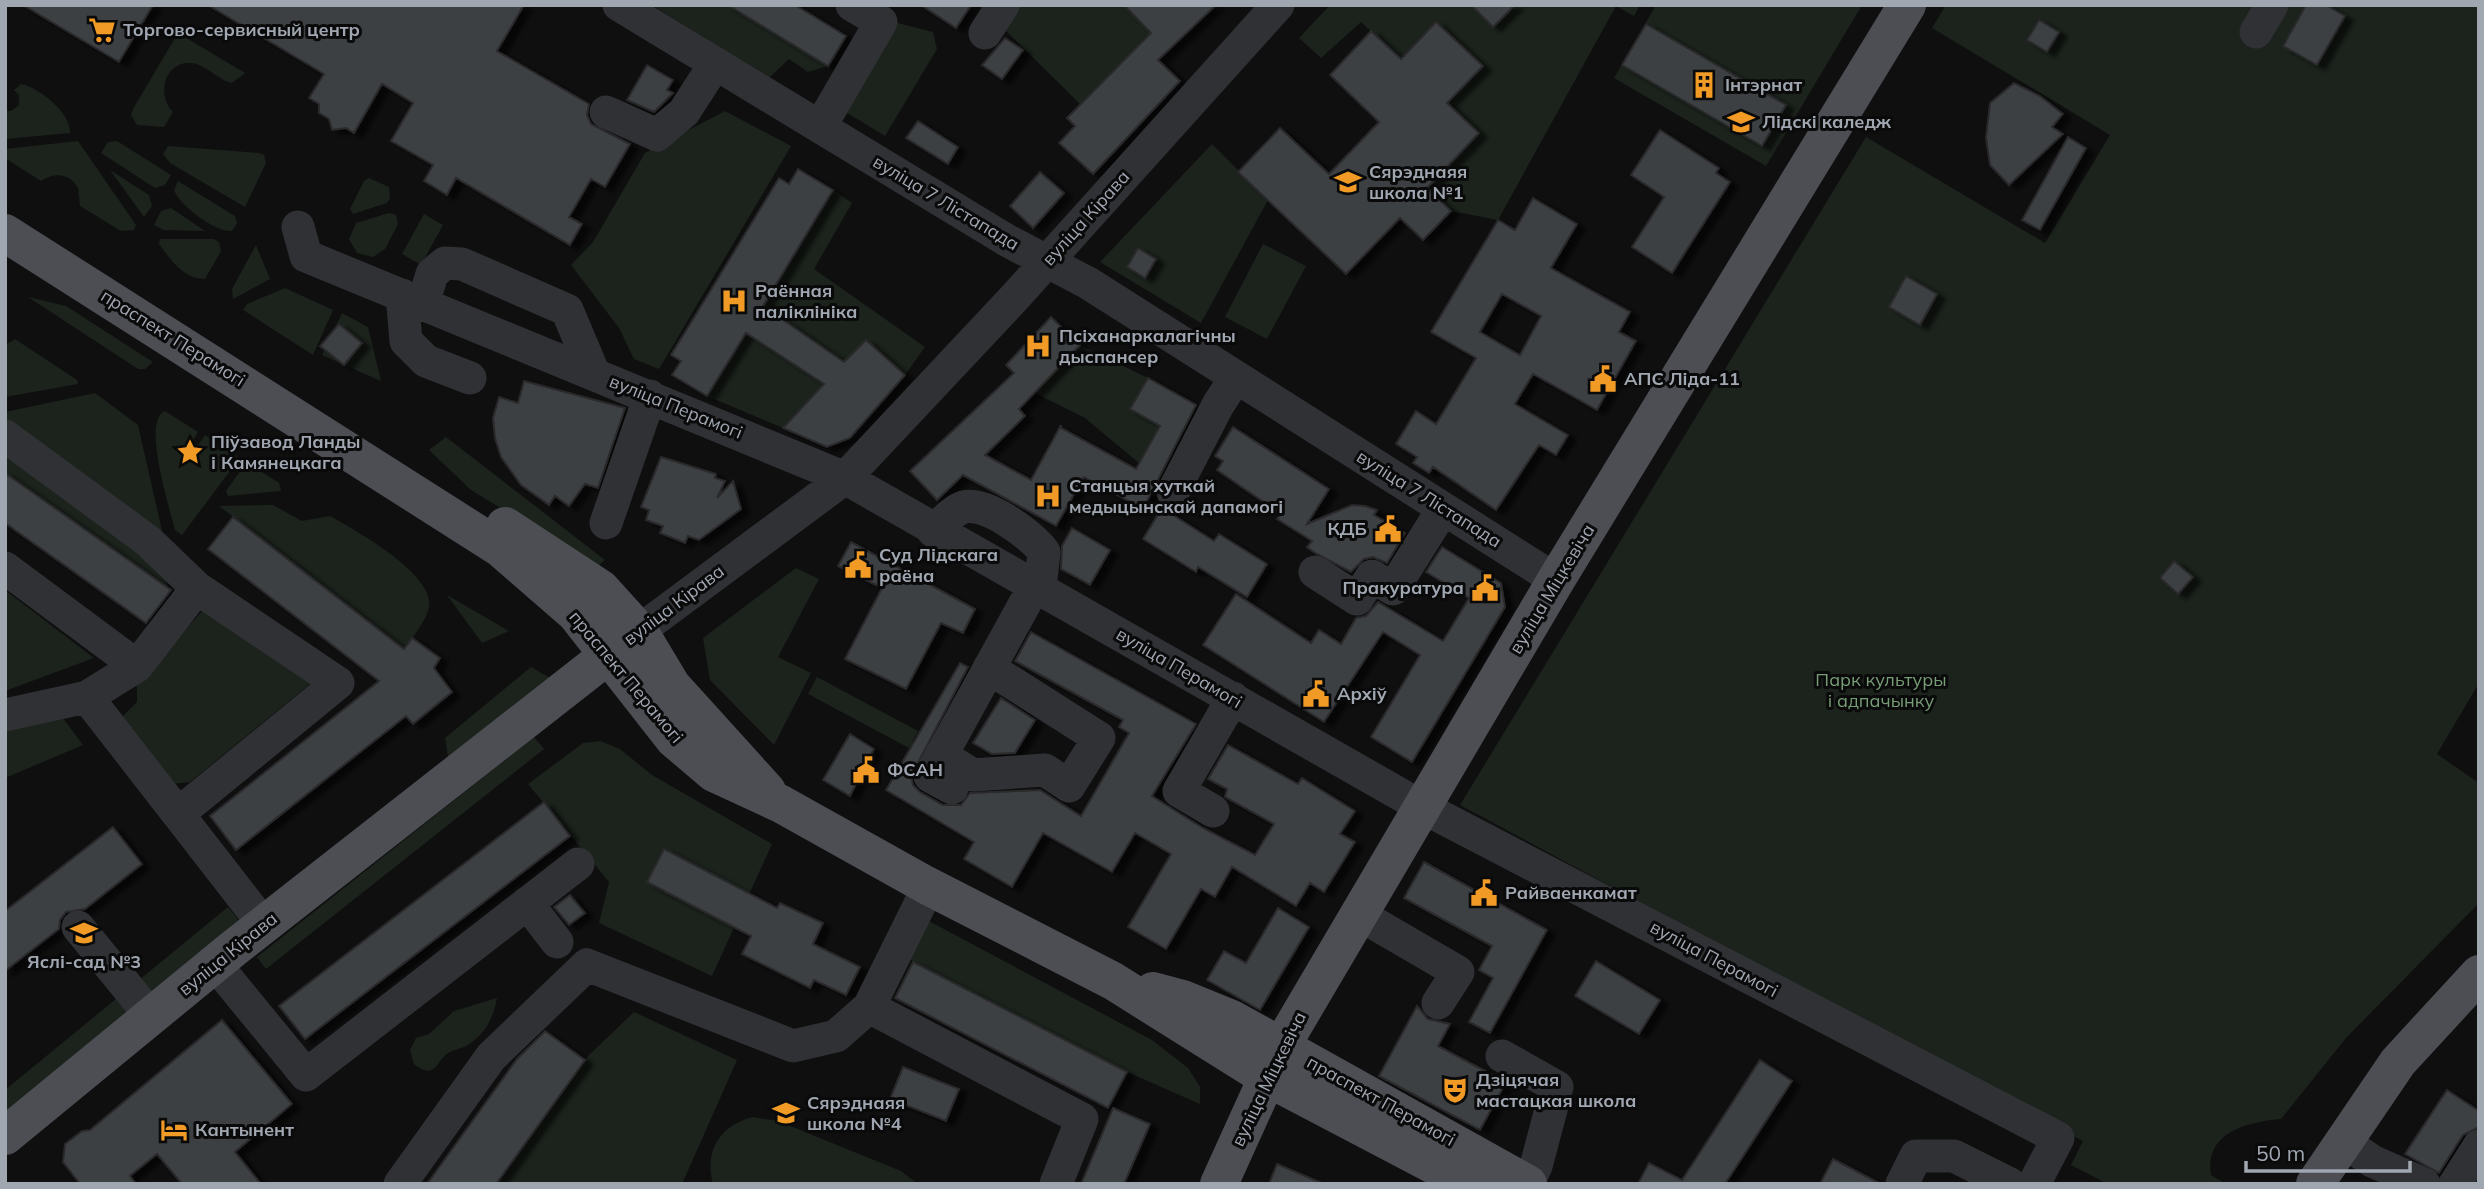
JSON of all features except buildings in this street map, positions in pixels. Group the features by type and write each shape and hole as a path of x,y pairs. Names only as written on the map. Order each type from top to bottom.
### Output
{"main road":[{"name":"вуліца Міцкевіча","path":"1219,1184 1274,1061 1556,580 1907,5"},
{"name":"праспект Перамогі","path":"5,233 500,548 576,614 674,739 713,773 781,804 926,885 1113,981 1528,1184"},
{"name":"праспект Перамогі","path":"411,490 498,521 601,589 639,631 672,686 781,804"},
{"name":"вуліца Кірава","path":"5,1136 215,964 639,631"},
{"path":"2315,1184 2398,1062 2479,974"},
{"name":"праспект Перамогі","path":"1274,1061 1470,1184"}],"street":[{"name":"вуліца 7 Лістапада","path":"619,5 1047,262 1088,283 1556,580"},
{"path":"820,127 881,22 852,5"},
{"path":"985,33 1003,5"},
{"name":"вуліца Кірава","path":"639,631 845,478 1047,262 1278,5"},
{"path":"606,111 657,135 684,112 715,64"},
{"name":"вуліца Перамогі","path":"298,227 306,256 845,478 933,531 1037,586 1424,808 2058,1138 2034,1184"},
{"path":"470,378 426,361 406,341 412,299 432,274 445,263 462,264 567,310 594,373"},
{"path":"1173,492 1218,405 1236,377"},
{"path":"653,444 660,401"},
{"path":"606,523 660,401"},
{"path":"5,436 148,541 197,588 338,683 178,814"},
{"path":"933,531 961,507 980,507 1034,537 1044,552 1037,586 930,776 952,788"},
{"path":"1314,572 1357,599 1372,576 1393,589 1444,509"},
{"path":"5,568 137,666"},
{"path":"5,715 87,697 137,666 197,588"},
{"path":"941,755 973,775 1045,770 1069,786 1099,738 989,668"},
{"path":"87,697 264,925"},
{"path":"1213,811 1179,790 1233,698"},
{"path":"215,964 306,1075 578,864"},
{"path":"400,1184 491,1057 587,965 793,1046 836,1036 869,1007 921,902 926,885"},
{"path":"527,904 557,942"},
{"path":"1360,915 1458,972 1438,1003"},
{"path":"78,927 151,1016"},
{"path":"869,1007 1082,1119 1056,1184"},
{"path":"1502,1056 1558,1087 1536,1166 1528,1184"},
{"path":"2343,1141 2372,1161 2424,1184"},
{"path":"2455,1184 2479,1146"},
{"path":"1902,1184 1916,1156 1954,1156 2010,1184"}],"green space":[{"path":"652,5 728,5 828,66 808,72 789,59 769,78"},
{"path":"1011,5 1124,5 1152,34 1080,104 999,24"},
{"path":"1330,5 1640,5 1634,16 1616,6 1498,220 1451,211 1427,188 1479,133 1447,103 1482,66 1436,23 1401,59 1361,22 1321,58 1299,38"},
{"name":"Лідскі каледж","path":"1656,5 1862,5 1766,166 1614,78"},
{"name":"Парк культуры і адпачынку","path":"1946,5 2306,5 2283,46 2317,65 2345,16 2326,5 2479,5 2479,683 2437,754 2479,783 2479,903 2346,1038 2281,1119 2243,1127 2221,1139 2214,1149 2211,1175 2226,1184 2108,1184 2071,1165 2083,1141 1460,805 1866,137 2045,243 2110,135 1932,28","holes":["1907,277 1937,294 1920,324","2174,561 2192,577 2178,594 2160,578"]},
{"path":"894,22 933,32 937,49 885,136 844,111"},
{"path":"178,33 245,73 232,83 198,64 186,63 178,66 167,76 165,83 165,99 173,112 164,127 137,125 131,115 133,109"},
{"path":"21,84 37,90 53,102 66,118 70,133 5,139 5,111 11,111 19,105 19,95 14,90"},
{"path":"725,111 791,146 659,369 634,359 619,328 571,265 593,242 645,153"},
{"path":"78,141 136,225 134,230 121,231 80,206 78,188 70,179 56,175 41,181 5,158 5,149"},
{"path":"117,141 171,175 165,185 155,188 101,153 108,142"},
{"path":"1212,144 1268,200 1201,323 1100,262"},
{"path":"168,146 259,153 264,155 266,163 245,207 170,163 163,154"},
{"path":"110,170 149,195 152,206 144,217"},
{"path":"369,178 389,187 390,198 387,203 353,214 350,209 364,181"},
{"path":"178,181 235,216 237,223 232,231 217,228 190,210 174,190"},
{"path":"833,190 852,203 814,269 925,347 905,375 866,340 844,362 763,305"},
{"path":"171,208 205,231 164,230 154,225 161,211"},
{"path":"389,213 396,215 398,224 385,249 373,257 357,253 349,239 356,223"},
{"path":"424,214 443,225 421,265 402,254"},
{"path":"160,239 214,239 219,242 221,251 205,279 197,278 184,272 173,262 159,244"},
{"path":"1263,244 1306,266 1267,339 1225,317"},
{"path":"256,245 270,279 233,299 232,289"},
{"path":"285,288 333,310 313,355 243,310 247,304"},
{"path":"28,297 66,306 153,362 145,369 138,369"},
{"path":"342,313 368,327 381,381 322,355"},
{"path":"746,333 824,384 783,428 707,396"},
{"path":"15,339 77,380 78,384 5,397 5,345"},
{"path":"1080,345 1148,378 1130,409 1160,426 1139,463 1085,418 1035,393"},
{"path":"95,393 138,425 163,535 5,430 5,412"},
{"path":"165,411 198,432 191,443 183,446 181,451 184,460 196,460 199,453 197,447 205,435 237,456 236,463 182,535 175,530 156,447 158,418"},
{"path":"446,437 605,560 597,567 471,490 429,450"},
{"path":"5,447 149,549 169,588 5,473"},
{"path":"249,464 279,483 281,491 228,496 226,491 244,466"},
{"path":"273,505 302,521 330,516 391,554 420,581 427,594 428,612 404,649 219,506"},
{"path":"796,568 819,579 778,657 811,673 774,745 710,680 703,638"},
{"path":"5,590 94,658 5,691"},
{"path":"447,595 509,631 482,643"},
{"path":"205,608 310,684 190,782 170,784 118,721 137,702 137,682"},
{"path":"531,667 550,678 448,757 445,738"},
{"path":"817,677 918,731 909,748 808,694"},
{"path":"57,710 83,745 5,778 5,723"},
{"path":"534,737 544,749 266,969 257,957"},
{"path":"600,741 620,749 652,775 772,844 712,976 599,923 609,882 528,784 583,743"},
{"path":"228,907 240,922 5,1114 5,1090"},
{"path":"929,921 1152,1040 1188,1068 1200,1087 1200,1104 1127,1072 909,959"},
{"path":"497,998 486,1027 471,1043 448,1053 431,1070 421,1069 414,1064 410,1050 416,1038 429,1034 454,1011"},
{"path":"634,1012 737,1060 682,1184 496,1184 587,1057"},
{"path":"753,1117 778,1121 901,1171 918,1184 713,1184 711,1161 717,1141 732,1126"}],"place":[{"name":"Торгово-сервисный центр","path":"102,30"},
{"name":"Інтэрнат","path":"1704,85"},
{"name":"Лідскі каледж","path":"1741,122"},
{"name":"Сярэднаяя школа №1","path":"1348,182"},
{"name":"Раённая паліклініка","path":"734,301"},
{"name":"Псіханаркалагічны дыспансер","path":"1038,346"},
{"name":"АПС Ліда-11","path":"1603,379"},
{"name":"Піўзавод Ланды і Камянецкага","path":"190,452"},
{"name":"Станцыя хуткай медыцынскай дапамогі","path":"1048,496"},
{"name":"КДБ","path":"1388,529"},
{"name":"Суд Лідскага раёна","path":"858,565"},
{"name":"Пракуратура","path":"1485,588"},
{"name":"Архіў","path":"1316,694"},
{"name":"ФСАН","path":"866,770"},
{"name":"Райваенкамат","path":"1484,893"},
{"name":"Яслі-сад №3","path":"84,933"},
{"name":"Дзіцячая мастацкая школа","path":"1455,1090"},
{"name":"Сярэднаяя школа №4","path":"786,1113"},
{"name":"Кантынент","path":"174,1130"}]}
